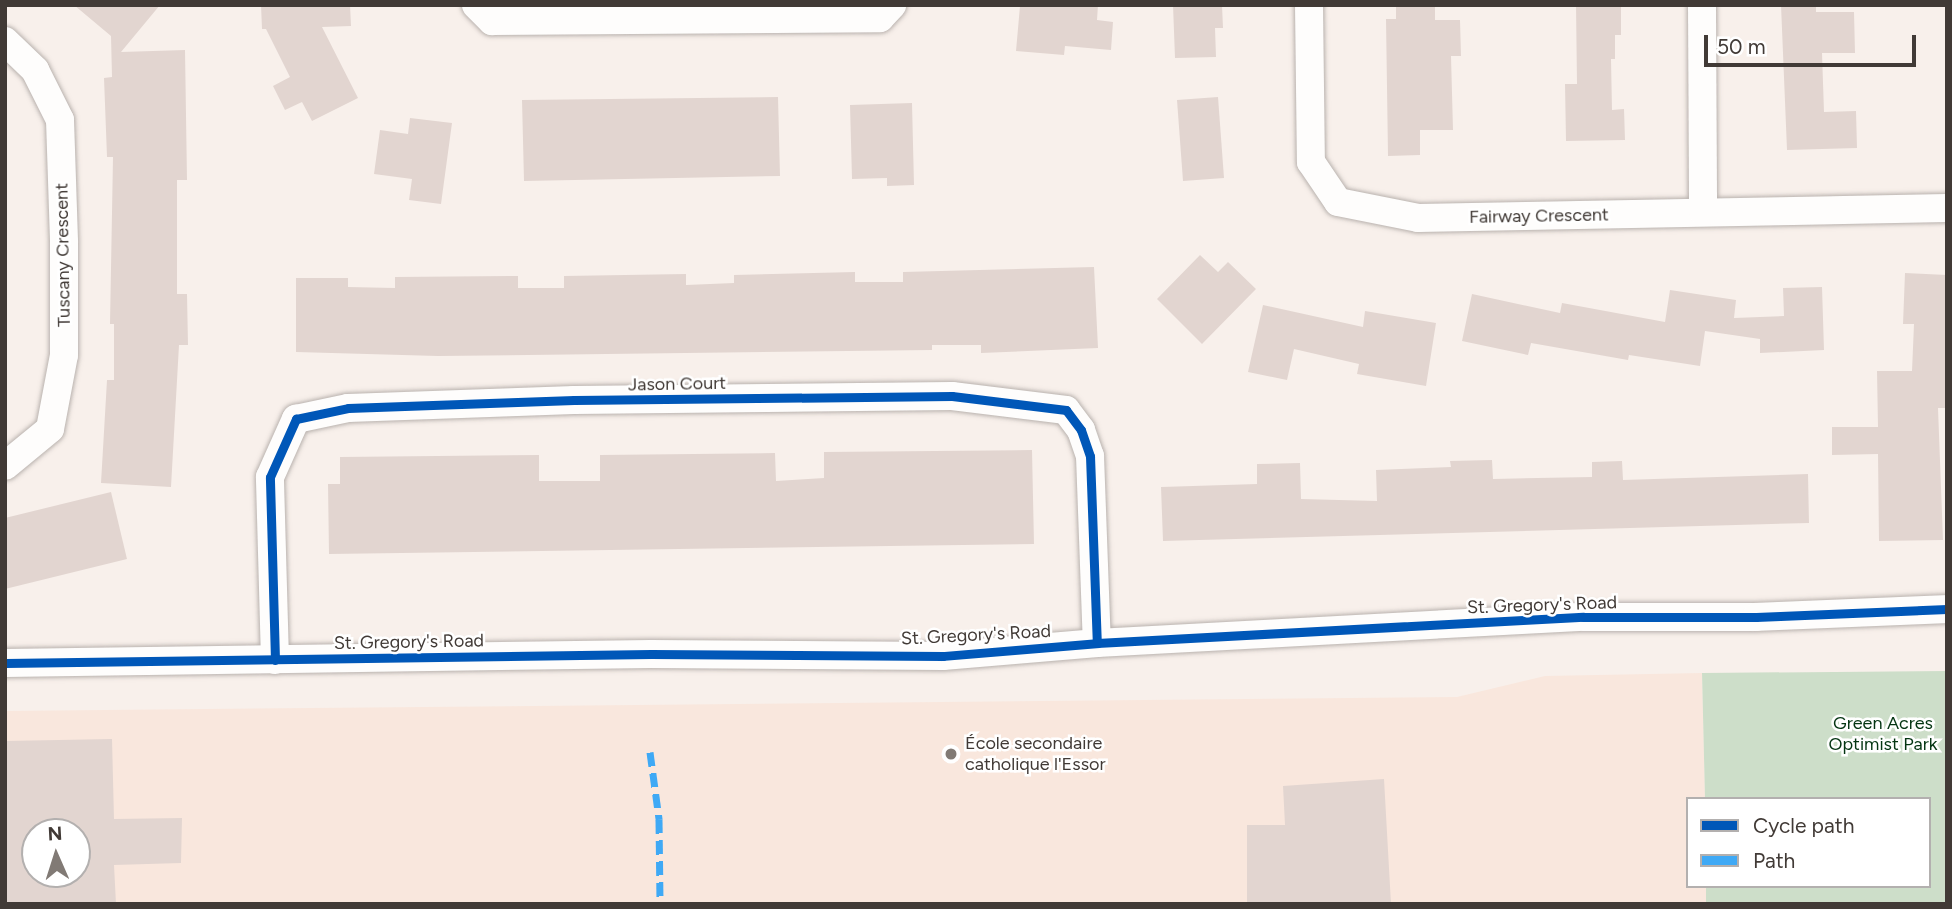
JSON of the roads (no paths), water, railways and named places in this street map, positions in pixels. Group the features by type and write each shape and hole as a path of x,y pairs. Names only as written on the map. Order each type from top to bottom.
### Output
{"street":[{"path":"476,5 492,21 880,18 892,5"},
{"name":"Fairway Crescent","path":"1309,5 1311,162 1338,202 1418,218 1947,208"},
{"path":"1702,5 1703,212"},
{"name":"Tuscany Crescent","path":"5,41 35,70 60,120 64,355 50,429 5,466"},
{"name":"Jason Court","path":"275,660 270,477 296,419 348,408 574,400 952,396 1066,410 1082,430 1090,456 1097,643"},
{"name":"St. Gregory's Road","path":"5,663 651,654 943,656 1097,643 1583,617 1756,617 1947,609"}],"place":[{"name":"École secondaire catholique l'Essor","path":"951,754"}],"park label":[{"name":"Green Acres Optimist Park","path":"1883,734"}]}
